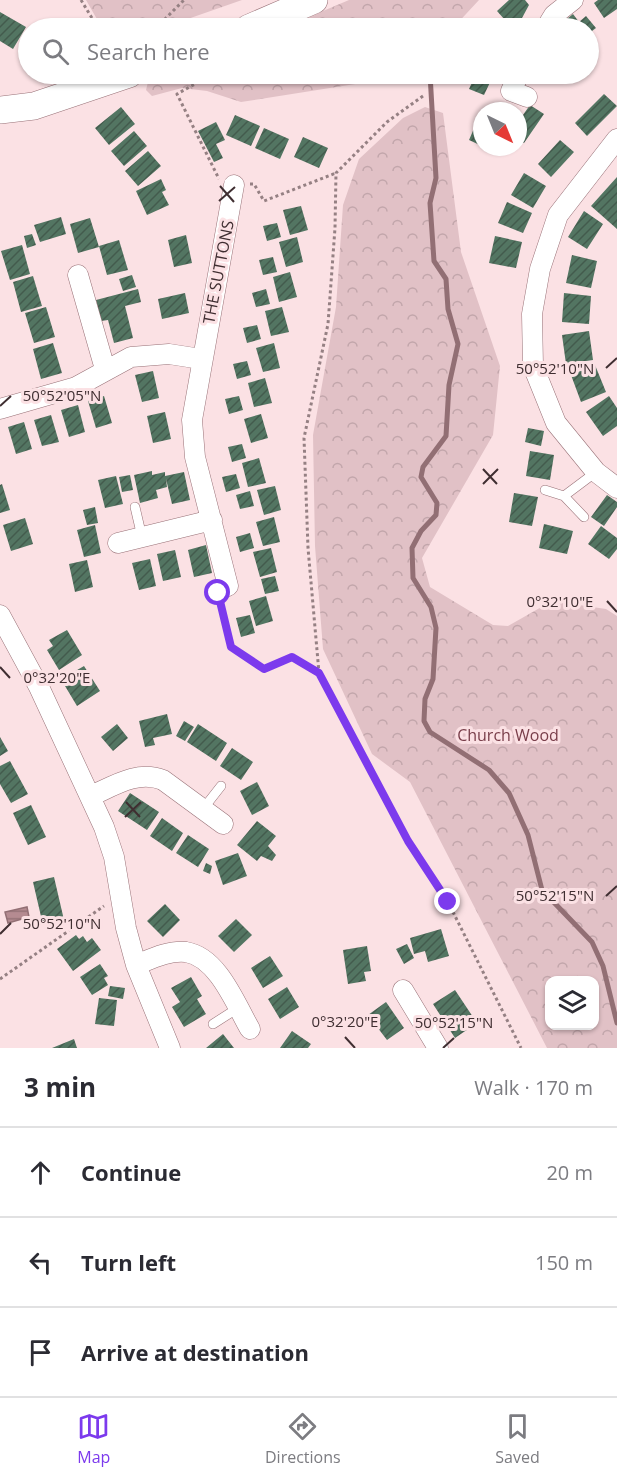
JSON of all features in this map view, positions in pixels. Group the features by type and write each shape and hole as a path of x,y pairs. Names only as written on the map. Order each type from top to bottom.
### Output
{"main road":[{"path":"272,18 314,0"},
{"path":"0,110 34,106 99,84"}],"street":[{"path":"552,18 573,0"},
{"path":"514,84 511,91 527,97"},
{"path":"617,139 558,215 540,269 532,314 533,366 556,423 596,472 617,488"},
{"name":"THE SUTTONS","path":"228,586 195,458 192,420 201,358 234,185"},
{"path":"78,275 105,369"},
{"path":"0,409 76,387 105,369 131,357 169,354 201,358"},
{"path":"118,543 212,520"},
{"path":"0,615 91,796 114,857 126,928 136,965 166,1047"},
{"path":"91,796 140,775 152,776 163,780 224,824"},
{"path":"136,965 165,954 186,952 206,961 250,1029"},
{"path":"404,990 438,1048"}],"lane":[{"path":"564,496 596,472"},
{"path":"545,490 564,496 584,517"},
{"path":"135,507 142,537"},
{"path":"203,809 221,786"},
{"path":"213,1024 238,1008"}],"path":[{"path":"81,0 93,18"},
{"path":"166,18 184,0"},
{"path":"195,84 177,94 219,181 234,185 254,184 264,201 336,173 387,122 423,96"},
{"path":"336,173 335,228 328,324 304,438 308,548 319,673 408,841 448,902 521,1048"},
{"path":"228,586 220,589 218,593 231,647 264,669 292,657 319,673"},
{"path":"0,980 70,932 120,893"}],"green space":[{"path":"86,0 242,0 191,18 96,18"},
{"path":"349,0 479,0 462,18 307,18"},
{"path":"148,84 355,84 241,102 207,91 182,88 152,96 146,90"},
{"name":"Church Wood","path":"425,107 443,113 461,252 500,366 493,435 422,558 430,587 493,625 508,626 552,601 606,609 617,616 617,1048 547,1048 410,782 372,754 323,649 315,546 313,435 336,307 343,205 359,159 403,118"}],"shaded area":[{"path":"27,907 29,917 8,923 5,912"}],"building":[{"path":"509,0 525,0 529,5 522,18 503,18 497,11"},
{"path":"598,0 617,0 617,9 604,18 594,3"},
{"path":"0,12 18,22 18,41 13,49 0,41"},
{"path":"471,84 489,84 484,95 469,89"},
{"path":"604,94 617,106 587,136 575,123"},
{"path":"530,105 544,114 527,139 527,109"},
{"path":"121,107 135,124 109,145 95,128"},
{"path":"235,115 260,126 251,146 226,135"},
{"path":"216,122 225,140 216,144 223,158 214,162 198,131"},
{"path":"264,128 289,139 280,159 255,148"},
{"path":"134,131 147,146 124,166 111,151"},
{"path":"303,137 328,148 319,168 294,157"},
{"path":"560,140 574,152 551,177 538,164"},
{"path":"148,151 161,166 138,186 125,171"},
{"path":"524,173 546,186 533,208 511,195"},
{"path":"617,177 617,229 591,206"},
{"path":"161,179 166,190 162,192 169,205 147,215 136,191"},
{"path":"507,202 532,213 523,233 498,223"},
{"path":"301,206 308,230 290,235 283,210"},
{"path":"584,211 603,224 587,249 568,237"},
{"path":"61,217 66,234 40,242 34,225"},
{"path":"90,218 99,247 78,253 70,224"},
{"path":"277,223 281,237 267,241 263,226"},
{"path":"32,234 36,245 27,248 24,236"},
{"path":"186,235 192,263 174,267 168,240"},
{"path":"495,236 522,242 516,268 489,263"},
{"path":"297,237 303,262 286,267 279,242"},
{"path":"119,240 128,270 107,275 99,246"},
{"path":"22,245 30,274 10,280 1,251"},
{"path":"572,255 597,261 591,288 566,283"},
{"path":"273,257 277,272 263,275 259,260"},
{"path":"290,272 297,297 279,302 273,277"},
{"path":"132,275 136,287 123,291 119,279"},
{"path":"33,276 42,306 21,312 13,282"},
{"path":"138,289 141,302 125,306 133,338 114,343 108,320 101,321 96,300"},
{"path":"266,289 270,304 256,307 252,293"},
{"path":"185,293 189,313 162,319 158,299"},
{"path":"564,293 591,296 589,324 562,322"},
{"path":"46,307 55,337 34,343 25,313"},
{"path":"282,307 289,332 271,336 265,311"},
{"path":"257,325 261,339 247,343 243,328"},
{"path":"589,331 593,360 566,364 562,335"},
{"path":"53,343 62,373 41,379 33,349"},
{"path":"274,343 280,368 263,372 256,348"},
{"path":"247,361 251,375 237,379 233,364"},
{"path":"595,365 606,392 581,402 571,375"},
{"path":"153,371 159,398 142,402 135,375"},
{"path":"265,378 272,403 254,407 248,383"},
{"path":"104,396 112,423 96,428 88,401"},
{"path":"239,396 243,410 229,414 225,399"},
{"path":"609,396 617,408 617,426 603,436 586,412"},
{"path":"78,405 85,432 69,437 61,410"},
{"path":"165,412 171,439 153,443 147,416"},
{"path":"261,414 268,438 251,443 244,419"},
{"path":"51,415 59,442 42,446 34,420"},
{"path":"24,422 32,449 16,454 8,427"},
{"path":"528,428 544,431 541,446 525,442"},
{"path":"242,444 246,458 232,462 228,447"},
{"path":"530,451 554,455 550,480 526,476"},
{"path":"259,458 266,483 248,487 242,463"},
{"path":"152,471 152,475 165,472 165,476 184,472 190,500 172,504 166,479 167,487 156,490 158,498 140,503 134,475"},
{"path":"236,474 240,488 226,492 222,477"},
{"path":"130,475 133,490 122,492 119,477"},
{"path":"116,476 123,504 105,508 98,480"},
{"path":"2,484 10,510 0,513 0,485"},
{"path":"275,486 281,510 264,515 257,490"},
{"path":"250,491 254,506 240,509 236,495"},
{"path":"514,493 538,497 532,526 509,522"},
{"path":"607,495 617,502 617,507 604,526 591,517"},
{"path":"95,507 98,523 87,525 83,510"},
{"path":"274,517 280,542 263,546 256,522"},
{"path":"25,518 33,544 11,551 3,525"},
{"path":"544,524 573,531 567,554 539,548"},
{"path":"95,525 101,553 84,557 77,530"},
{"path":"601,526 617,538 617,549 609,559 588,544"},
{"path":"250,533 254,548 240,552 236,537"},
{"path":"206,545 212,573 194,577 188,550"},
{"path":"271,548 277,572 260,577 253,552"},
{"path":"175,550 181,577 163,581 157,554"},
{"path":"150,559 156,586 139,590 132,563"},
{"path":"87,560 93,587 75,592 69,564"},
{"path":"275,576 279,591 265,594 261,579"},
{"path":"266,596 273,621 256,626 249,601"},
{"path":"250,615 255,633 241,637 236,618"},
{"path":"67,630 82,655 59,670 47,650 53,646 49,640"},
{"path":"84,666 100,691 77,706 65,686 71,682 67,676"},
{"path":"167,714 172,734 153,738 155,745 145,747 139,721"},
{"path":"184,721 194,727 185,741 176,736"},
{"path":"117,724 128,738 113,751 101,737"},
{"path":"198,724 227,743 216,761 187,742"},
{"path":"0,737 8,751 0,756"},
{"path":"232,748 253,762 241,780 220,766"},
{"path":"10,761 28,794 11,803 0,784 0,766"},
{"path":"257,782 269,806 252,815 240,791"},
{"path":"130,793 159,812 147,830 118,811"},
{"path":"31,805 46,837 28,845 13,813"},
{"path":"162,818 183,833 172,851 150,836"},
{"path":"257,821 276,836 268,846 276,855 272,861 261,856 257,861 237,845"},
{"path":"188,835 209,849 198,867 176,853"},
{"path":"238,853 247,876 223,885 215,861"},
{"path":"206,863 212,866 210,874 203,871"},
{"path":"54,877 64,920 43,925 33,882"},
{"path":"165,904 180,920 163,937 147,921"},
{"path":"236,919 252,935 234,952 218,936"},
{"path":"441,929 449,956 428,962 425,951 414,954 410,938"},
{"path":"76,935 79,939 83,936 87,942 92,938 101,950 73,971 57,949"},
{"path":"407,944 414,958 404,964 396,949"},
{"path":"367,946 371,971 364,972 366,981 348,984 343,950"},
{"path":"270,956 283,976 263,988 251,968"},
{"path":"100,964 108,976 104,978 108,985 92,995 80,977"},
{"path":"191,977 202,996 197,999 206,1014 184,1027 172,1007 180,1002 171,988"},
{"path":"110,986 125,988 123,999 108,996"},
{"path":"287,987 299,1007 280,1019 268,999"},
{"path":"455,990 477,1023 455,1038 433,1004"},
{"path":"99,998 117,1000 114,1026 95,1024"},
{"path":"386,1002 404,1028 387,1040 368,1015"},
{"path":"292,1031 311,1044 308,1048 280,1048"},
{"path":"223,1034 234,1048 206,1048"},
{"path":"74,1039 77,1048 52,1048"}],"waterway":[{"path":"431,84 436,178 430,203 434,261 446,279 448,309 458,344 449,385 446,436 423,467 421,477 437,503 436,515 421,531 412,548 413,578 431,607 436,628 433,679 425,699 424,721 430,732 489,770 509,793 528,835 542,890 592,942 603,966 617,1023"}],"route":[{"path":"218,593 231,647 264,669 292,657 319,673 408,841 448,902"}]}
